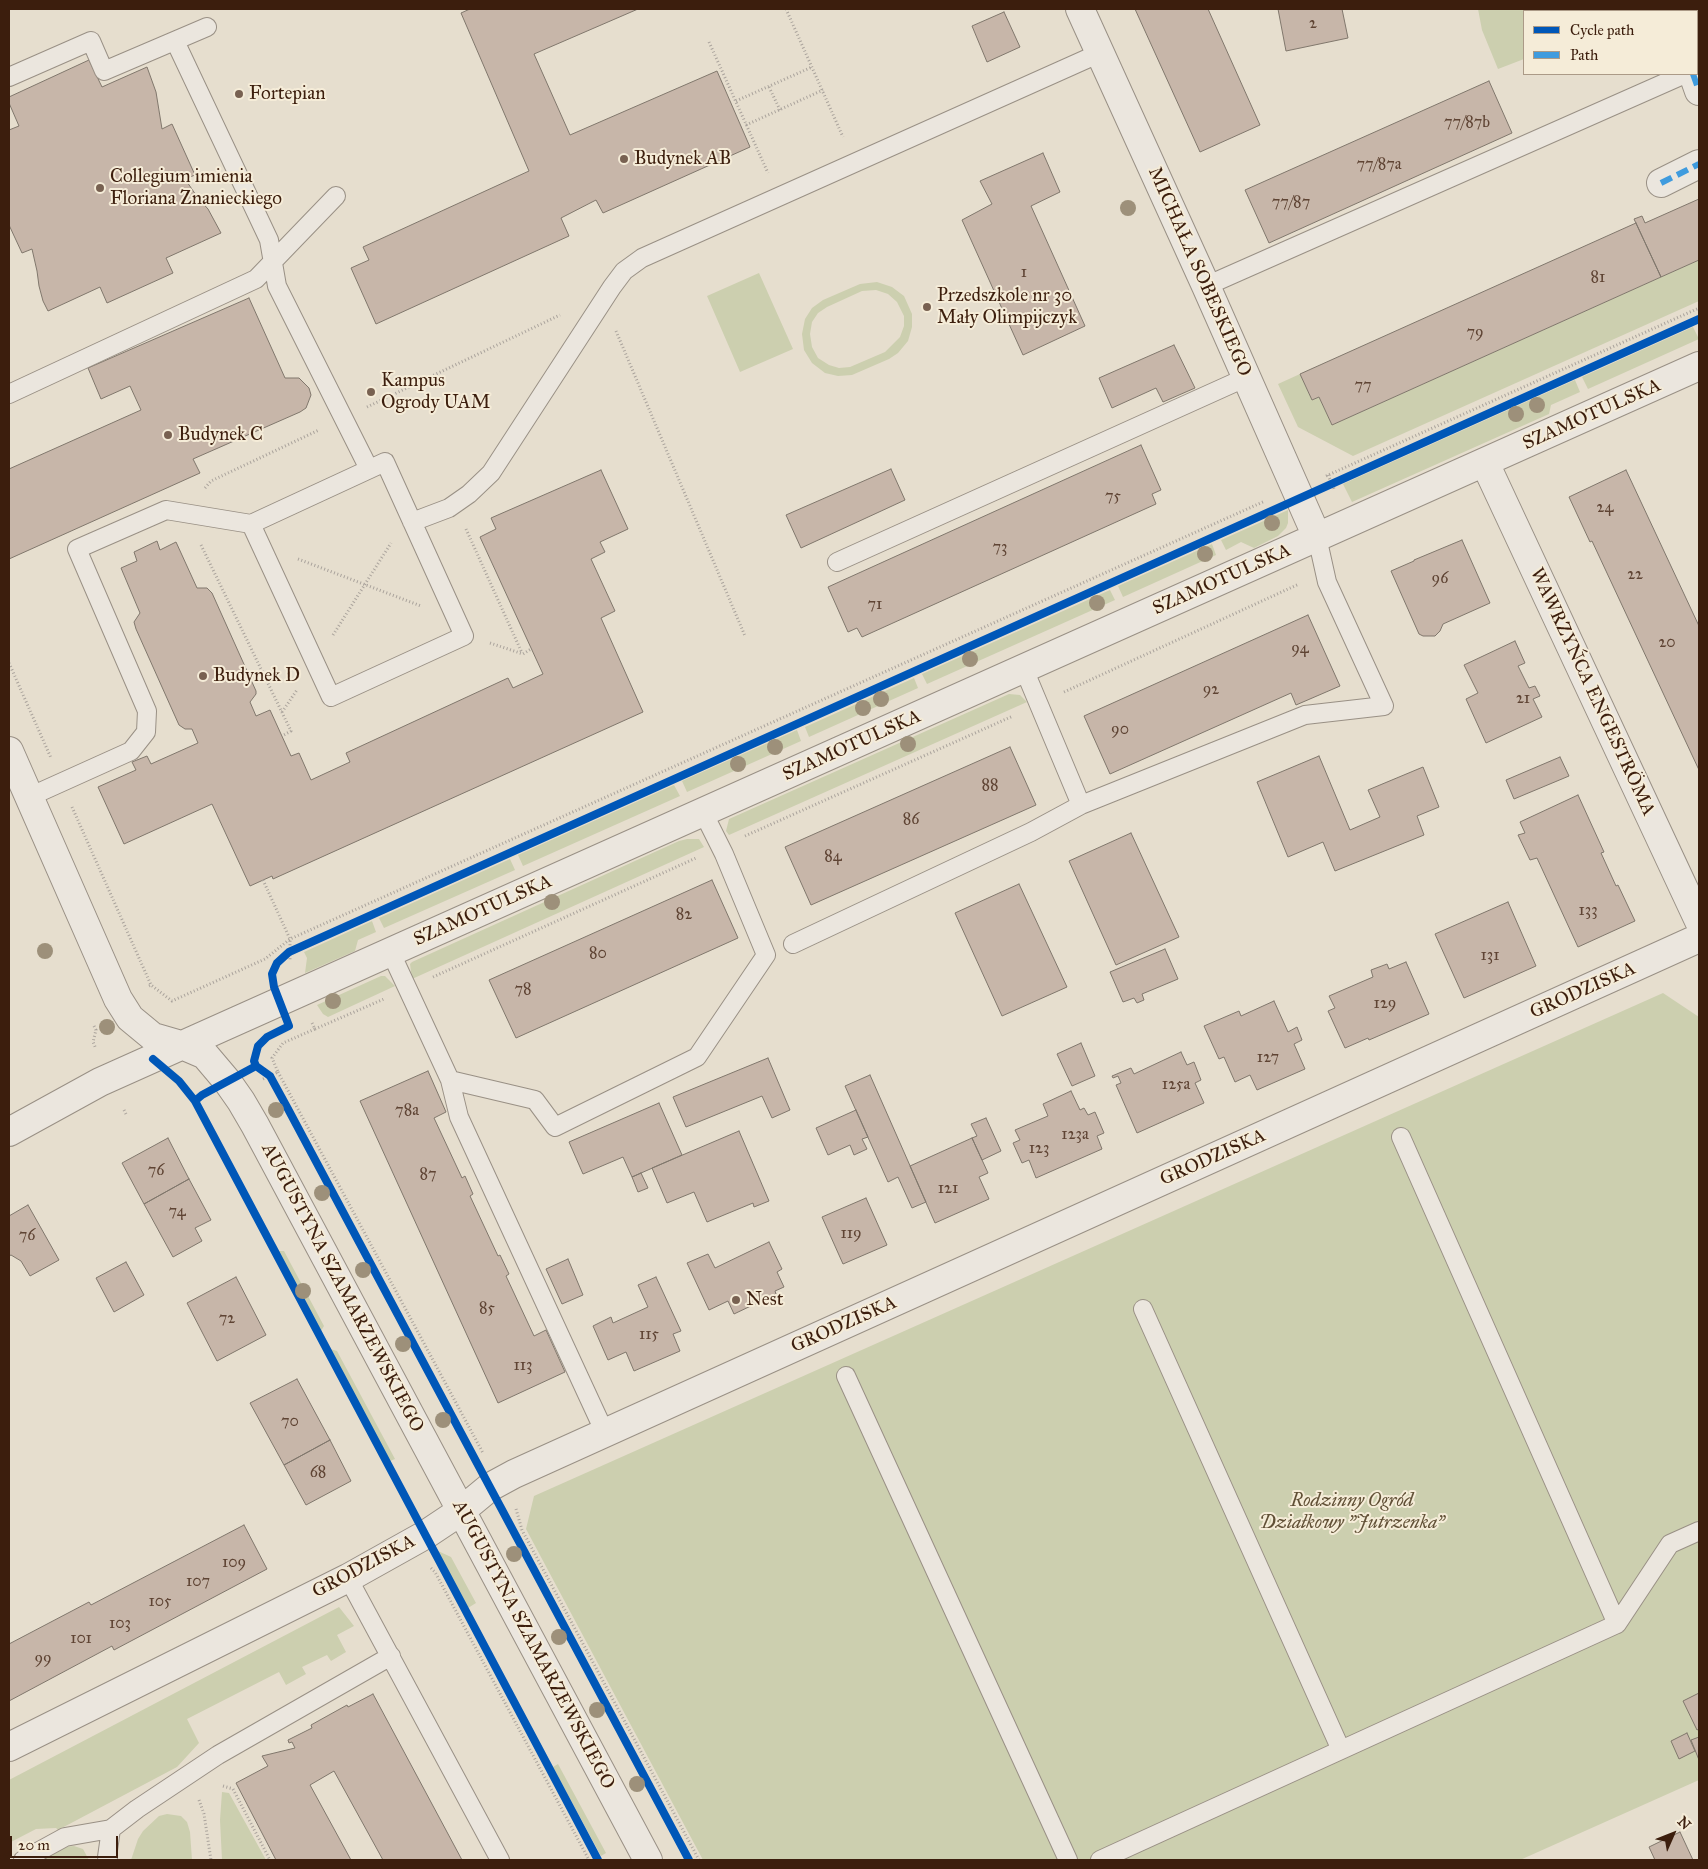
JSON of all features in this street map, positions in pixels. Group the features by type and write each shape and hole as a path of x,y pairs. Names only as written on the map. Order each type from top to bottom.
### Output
{"street":[{"name":"MICHAŁA SOBESKIEGO","path":"1080,9 1247,377 1317,537"},
{"path":"1693,75 1699,91"},
{"path":"1660,183 1699,164"},
{"name":"SZAMOTULSKA","path":"9,1132 88,1088 1699,366"},
{"name":"WAWRZYŃCA ENGESTRÖMA","path":"1485,463 1699,921"},
{"name":"AUGUSTYNA SZAMARZEWSKIEGO","path":"9,751 118,999 130,1018 153,1037 206,1055 227,1081 260,1133 648,1860"},
{"name":"GRODZISKA","path":"9,1747 348,1578 425,1535 461,1511 490,1487 514,1474 1699,938"}],"lane":[{"path":"9,77 91,41 104,71 207,27"},
{"path":"175,41 269,240 277,286 370,469"},
{"path":"412,522 449,508 469,494 491,473 624,271 642,258 1100,53"},
{"path":"1206,286 1683,75"},
{"path":"9,394 256,279 336,196"},
{"path":"837,562 1247,377"},
{"path":"29,797 131,751 146,732 147,711 77,550 166,510 251,524 385,462 464,636 331,697 251,524"},
{"path":"793,944 1031,832 1081,805 1305,715 1384,706 1327,582 1317,537"},
{"path":"1024,669 1081,805"},
{"path":"450,1080 535,1100 555,1127 697,1057 766,955 703,812"},
{"path":"391,953 450,1080 459,1116 605,1433"},
{"path":"1401,1138 1617,1624"},
{"path":"1143,1309 1341,1750"},
{"path":"846,1376 1068,1860"},
{"path":"1100,1860 1617,1624 1670,1544 1699,1531"},
{"path":"348,1578 500,1860"},
{"path":"23,1860 65,1837 111,1829 137,1809 218,1756 391,1656"},
{"path":"108,1860 106,1857 111,1829"}],"path":[{"path":"786,9 843,137"},
{"path":"710,42 778,197"},
{"path":"736,102 812,67"},
{"path":"769,87 780,110"},
{"path":"746,125 823,90"},
{"path":"835,141 852,134"},
{"path":"767,171 775,168"},
{"path":"602,303 612,322 745,636"},
{"path":"1298,494 1699,308"},
{"path":"9,663 151,985 172,1001 265,960 290,939 1277,496 1298,494 1342,480"},
{"path":"454,503 523,654"},
{"path":"260,544 458,621 488,642 523,654 532,649"},
{"path":"486,1459 278,1072 272,1058 283,1044 1039,704 1300,583"},
{"path":"263,880 290,939 291,968"},
{"path":"282,956 298,948"},
{"path":"145,988 151,985"},
{"path":"310,1015 315,1029"},
{"path":"92,1021 96,1030 93,1042 99,1055"},
{"path":"227,1081 256,1066 270,1076 274,1084"},
{"path":"256,1083 278,1072"},
{"path":"124,1110 126,1114"},
{"path":"514,1505 522,1530 699,1860"},
{"path":"513,1532 587,1670"},
{"path":"425,1535 598,1860"},
{"path":"426,1563 435,1572 589,1860"},
{"path":"605,1704 614,1720"},
{"path":"189,1775 204,1814 212,1860"},
{"path":"189,1775 233,1789 270,1860"}],"green space":[{"path":"1478,9 1566,10 1523,10 1523,59 1498,69 1482,30"},
{"path":"1699,260 1699,301 1353,456 1298,427 1278,384 1300,374 1312,400 1319,397 1332,425"},
{"path":"759,273 793,349 740,372 707,296"},
{"path":"877,282 892,287 904,296 912,314 912,327 908,341 898,353 889,359 852,375 838,376 825,373 812,363 804,350 802,334 805,319 812,308 823,300 860,284","holes":["876,290 888,294 897,302 904,316 904,326 900,337 885,352 850,367 839,368 829,365 818,358 812,347 810,334 812,322 818,313 862,291"]},
{"path":"1693,327 1699,339 1588,389 1582,377"},
{"path":"1575,380 1580,392 1551,405 1549,414 1352,502 1343,484"},
{"path":"1288,510 1288,523 1278,536 1254,548 1241,542 1226,550 1221,540"},
{"path":"1212,544 1216,555 1123,597 1118,586"},
{"path":"1110,590 1115,600 927,684 922,674"},
{"path":"914,678 918,688 809,737 805,727"},
{"path":"1009,694 1020,695 1027,702 729,835 726,831 729,819"},
{"path":"797,730 801,741 687,792 682,781"},
{"path":"674,785 680,796 523,866 518,855"},
{"path":"687,839 699,839 704,847 412,979 410,964 412,962"},
{"path":"510,859 515,870 384,928 379,918"},
{"path":"372,921 376,932 358,940 355,951 305,973 307,958 304,952"},
{"path":"381,976 385,976 395,986 328,1017 323,1014 317,1005"},
{"name":"Rodzinny Ogród Działkowy \"Jutrzenka\"","path":"1663,993 1699,1017 1699,1780 1520,1860 703,1860 526,1529 534,1496"},
{"path":"278,1251 284,1251 324,1326 321,1331"},
{"path":"330,1349 337,1351 395,1459 390,1461"},
{"path":"438,1551 451,1557 476,1603 468,1608"},
{"path":"339,1607 354,1626 337,1635 346,1652 331,1661 327,1655 302,1667 306,1674 286,1685 279,1672 187,1719 199,1743 177,1767 58,1830 56,1828 36,1829 9,1843 9,1780"},
{"path":"558,1764 606,1853 601,1856 553,1767"},
{"path":"222,1792 229,1793 266,1860 222,1860 220,1820"},
{"path":"167,1814 181,1816 187,1822 190,1832 192,1860 131,1860 138,1839 143,1831 159,1816"},
{"path":"74,1846 83,1849 89,1860 40,1860 64,1847"}],"building":[{"name":"Budynek AB","path":"470,9 638,9 534,54 570,135 717,71 750,147 603,213 596,200 561,218 569,236 376,324 351,268 369,260 363,247 529,171 461,13"},
{"path":"1135,9 1208,9 1260,125 1200,152"},
{"path":"1278,9 1342,9 1348,38 1286,51"},
{"path":"1004,12 1020,47 987,62 972,26"},
{"name":"Collegium imienia Floriana Znanieckiego","path":"89,60 102,87 147,67 156,92 162,129 172,124 195,175 185,179 208,209 221,233 166,258 173,273 107,303 100,287 48,311 39,286 32,249 22,253 9,225 9,130 19,126 9,103 9,97"},
{"path":"1489,81 1512,133 1269,243 1245,190"},
{"path":"1043,153 1060,192 1031,206 1085,326 1023,355 962,220 992,204 980,181"},
{"path":"1699,199 1699,260 1661,277 1634,219 1642,216 1645,223"},
{"path":"1636,223 1661,277 1332,425 1319,397 1312,400 1300,374"},
{"name":"Budynek C","path":"249,298 285,378 299,378 309,388 311,395 306,408 193,459 200,473 9,559 9,469 141,410 130,386 101,399 88,368"},
{"path":"1174,345 1195,388 1163,402 1156,388 1112,408 1099,378"},
{"path":"1141,445 1161,490 1152,494 1156,504 862,637 857,628 848,632 828,587"},
{"path":"891,469 905,500 801,548 786,515"},
{"name":"Budynek D","path":"601,470 628,529 600,542 605,552 591,559 615,611 601,618 643,712 273,879 272,876 250,886 212,804 124,844 98,787 136,770 132,762 147,756 151,764 198,743 192,729 185,729 179,725 136,629 134,622 140,613 121,568 137,561 134,552 157,541 160,550 176,542 197,588 207,588 212,593 256,691 250,702 256,716 270,710 291,756 299,753 311,780 350,762 346,753 508,678 513,688 543,674 480,537 496,529 491,518"},
{"path":"1626,470 1699,626 1699,770 1592,541 1590,542 1569,497"},
{"path":"1462,540 1490,603 1443,624 1435,636 1423,636 1419,634 1391,571"},
{"path":"1308,615 1340,686 1296,705 1291,693 1110,774 1084,716"},
{"path":"1515,641 1525,663 1518,666 1529,688 1535,686 1540,696 1533,699 1542,717 1486,743 1466,699 1478,693 1464,665"},
{"path":"1010,747 1036,805 811,905 785,847"},
{"path":"1319,756 1350,830 1380,817 1368,790 1423,767 1439,807 1417,816 1424,835 1335,871 1323,842 1288,857 1257,782"},
{"path":"1560,757 1569,776 1514,799 1506,780"},
{"path":"1578,795 1604,852 1601,853 1635,921 1578,947 1537,858 1530,860 1518,835 1525,833 1520,822"},
{"path":"1131,833 1179,937 1116,965 1069,861"},
{"path":"712,880 738,938 516,1038 489,980"},
{"path":"1019,884 1067,987 1002,1016 955,913"},
{"path":"1508,902 1536,966 1464,998 1435,934"},
{"path":"1165,949 1178,979 1142,994 1144,1000 1137,1003 1134,998 1123,1002 1110,972"},
{"path":"1406,962 1429,1014 1369,1040 1368,1038 1345,1048 1328,1011 1335,1008 1329,996 1373,977 1371,970 1387,964 1389,969"},
{"path":"1274,1001 1288,1032 1297,1027 1302,1040 1294,1044 1305,1069 1257,1090 1250,1075 1235,1082 1224,1057 1219,1059 1204,1026 1239,1011 1241,1016"},
{"path":"1081,1043 1095,1076 1072,1086 1057,1054"},
{"path":"1181,1052 1187,1065 1194,1062 1201,1080 1195,1083 1204,1103 1137,1133 1116,1085 1121,1083 1118,1076 1113,1078 1112,1076 1131,1068 1134,1074"},
{"path":"768,1058 790,1110 772,1118 762,1096 686,1127 673,1097"},
{"path":"428,1071 446,1112 434,1118 462,1178 465,1176 473,1194 470,1196 498,1256 500,1255 509,1274 506,1276 534,1336 546,1330 565,1372 498,1403 360,1101"},
{"path":"870,1075 926,1202 912,1208 898,1177 888,1182 845,1086"},
{"path":"1071,1091 1080,1110 1084,1108 1088,1115 1095,1112 1104,1133 1097,1136 1102,1149 1036,1178 1029,1160 1022,1163 1013,1143 1020,1140 1015,1130 1048,1116 1043,1104"},
{"path":"659,1103 682,1155 632,1177 623,1157 583,1174 569,1142"},
{"path":"856,1110 868,1137 862,1139 867,1149 854,1155 850,1145 828,1155 816,1128"},
{"path":"986,1118 1001,1151 982,1160 972,1138 977,1136 971,1124"},
{"path":"739,1131 769,1201 754,1207 753,1203 707,1222 694,1192 667,1203 652,1168"},
{"path":"168,1138 189,1179 144,1204 122,1163"},
{"path":"972,1138 988,1173 979,1177 989,1199 935,1223 910,1166"},
{"path":"641,1173 648,1188 638,1192 632,1177"},
{"path":"189,1179 211,1220 195,1228 202,1241 173,1257 144,1204"},
{"path":"866,1198 887,1245 843,1264 822,1217"},
{"path":"28,1205 59,1260 30,1276 21,1261 11,1255 9,1256 9,1216"},
{"path":"769,1242 782,1269 777,1272 784,1287 775,1291 776,1294 734,1314 728,1301 709,1310 687,1263 708,1254 715,1268"},
{"path":"568,1259 583,1295 562,1304 546,1269"},
{"path":"126,1262 144,1295 114,1312 96,1278"},
{"path":"236,1277 266,1335 217,1361 187,1303"},
{"path":"656,1277 681,1331 673,1334 680,1351 634,1371 626,1352 608,1360 593,1326 611,1317 613,1323 648,1307 638,1285"},
{"path":"297,1379 330,1440 284,1465 250,1403"},
{"path":"330,1440 351,1481 306,1505 284,1465"},
{"path":"244,1525 267,1569 114,1650 112,1646 9,1701 9,1644 89,1602 91,1605"},
{"path":"1699,1693 1699,1729 1697,1730 1683,1701"},
{"path":"373,1694 462,1860 383,1860 334,1771 310,1785 351,1860 276,1860 236,1783 268,1766 262,1756 295,1748 292,1742 289,1743 288,1740 312,1728 311,1725 347,1705 348,1707"},
{"path":"1687,1733 1695,1751 1679,1759 1671,1741"},
{"path":"1699,1737 1699,1760 1691,1740"},
{"path":"1680,1832 1693,1860 1655,1860 1649,1847"}],"marked path":[{"path":"1693,75 1699,91"},
{"path":"1661,183 1699,164"}],"cycle path":[{"path":"195,1101 202,1095 256,1066 254,1061 258,1046 267,1037 289,1026 274,987 272,974 277,963 289,952 1699,319"},
{"path":"153,1059 179,1081 195,1101 598,1860"},
{"path":"256,1066 270,1076 288,1109 689,1860"}],"place":[{"name":"Fortepian","path":"239,94"},
{"name":"Budynek AB","path":"624,159"},
{"name":"Collegium imienia Floriana Znanieckiego","path":"100,188"},
{"name":"Przedszkole nr 30 Mały Olimpijczyk","path":"927,307"},
{"name":"Kampus Ogrody UAM","path":"371,392"},
{"name":"Budynek C","path":"168,435"},
{"name":"Budynek D","path":"203,676"},
{"name":"Nest","path":"736,1300"}]}
